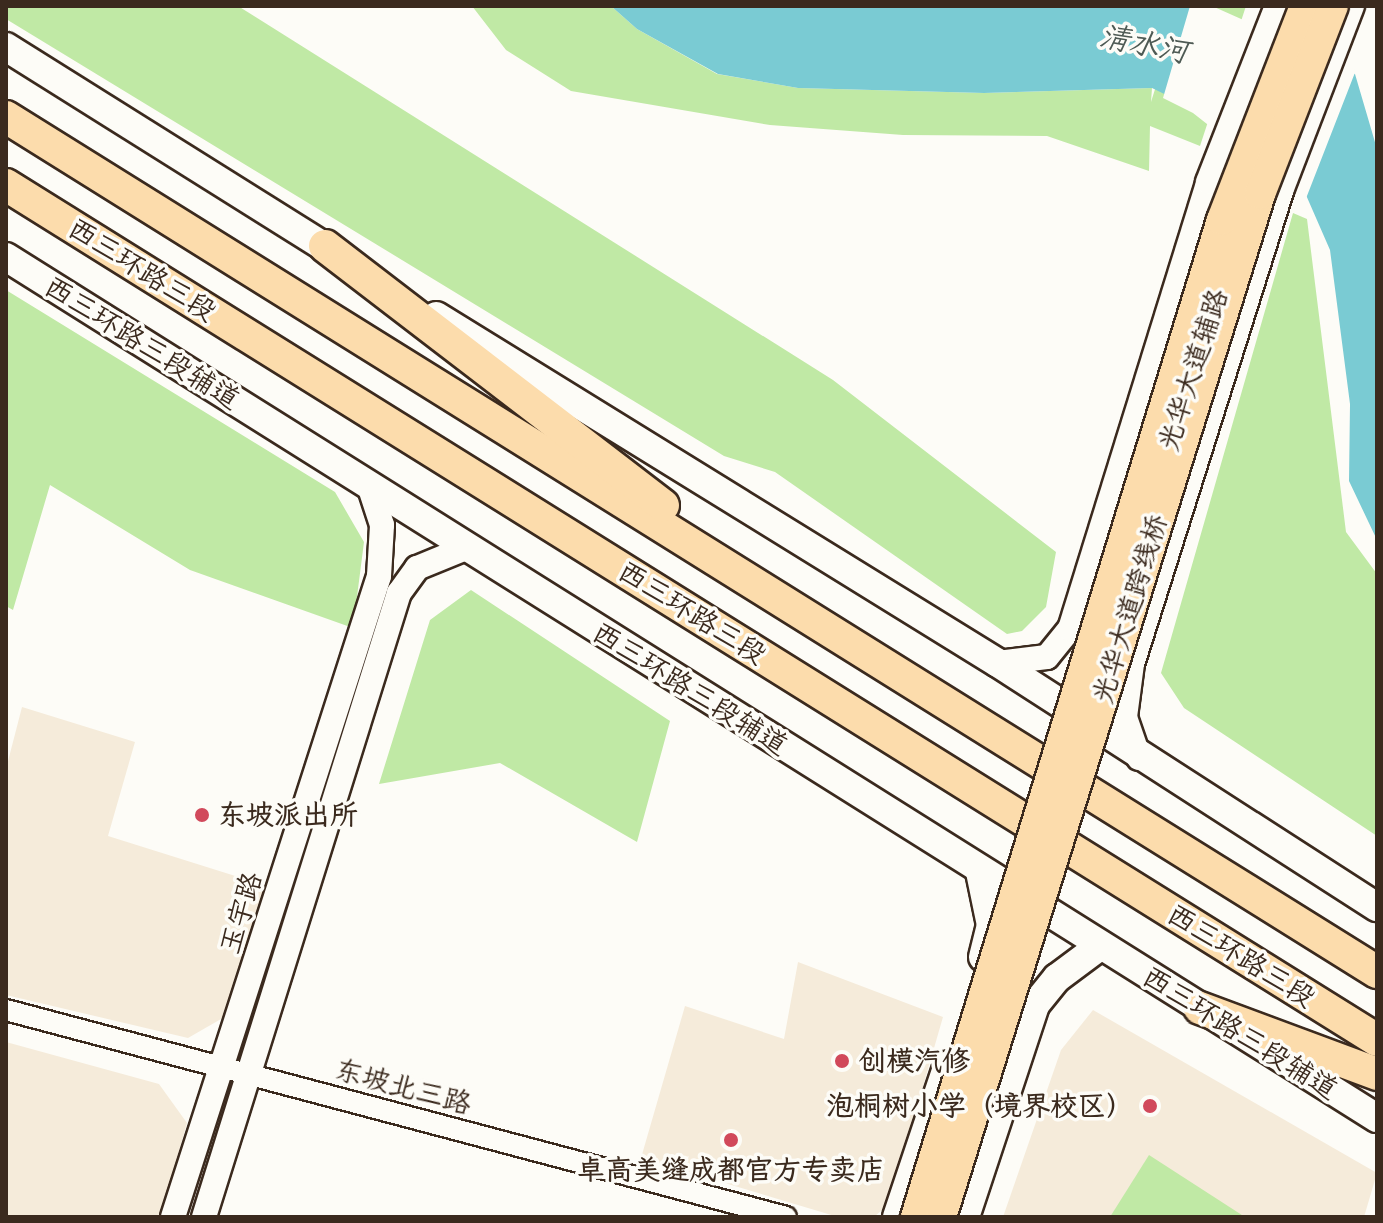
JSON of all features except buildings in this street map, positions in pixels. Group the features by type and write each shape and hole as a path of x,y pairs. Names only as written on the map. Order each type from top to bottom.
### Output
{"highway":[{"name":"西三环路三段","path":"6,117 1377,972"},
{"name":"西三环路三段","path":"6,185 1377,1040"},
{"path":"325,246 815,621"},
{"path":"1200,1008 1377,1074"}],"main road":[{"name":"光华大道跨线桥","path":"916,1217 1222,220 1305,6"},
{"name":"光华大道跨线桥","path":"941,1217 1260,194 1333,6"},
{"path":"6,47 998,663 1139,758 1377,907"},
{"name":"西三环路三段辅道","path":"6,257 980,872 1377,1118"},
{"path":"897,1217 980,969 991,925 980,872"},
{"path":"965,1217 1035,1005 1057,978 1100,946"},
{"path":"980,969 1035,1005"}],"street":[{"name":"光华大道辅路","path":"998,663 1047,657 1070,629 1222,143 1277,6"},
{"name":"光华大道辅路","path":"1139,758 1125,717 1132,664 1281,191 1352,6"},
{"name":"玉宇路","path":"173,1217 224,1068 379,576 384,546 370,487"},
{"path":"384,546 417,568 466,548"},
{"name":"玉宇路","path":"204,1217 399,593 417,568"},
{"name":"东坡北三路","path":"6,1010 786,1217"}],"shaded area":[{"path":"22,707 135,742 108,836 270,887 228,1015 188,1038 6,995 6,769"},
{"path":"798,962 943,1017 889,1204 874,1217 838,1217 641,1158 685,1006 784,1039"},
{"name":"泡桐树小学（境界校区）","path":"1093,1010 1377,1173 1364,1217 1003,1217 1061,1050"},
{"path":"6,1042 159,1084 187,1123 160,1217 6,1217"}],"green space":[{"path":"6,6 238,6 833,380 1056,552 1046,607 1022,631 1007,634 775,472 724,456 6,19"},
{"path":"472,6 611,6 637,29 717,74 798,88 984,93 1152,88 1151,102 1181,6 1246,6 1200,146 1150,126 1149,171 1047,136 903,135 770,125 571,91 506,50"},
{"path":"1293,213 1307,219 1346,532 1377,574 1377,836 1184,708 1161,673"},
{"path":"6,290 335,492 364,542 353,628 190,570 50,485 13,610 6,606"},
{"path":"471,590 670,721 637,842 500,763 379,784 430,620"},
{"path":"1149,1155 1245,1217 1110,1217"}],"water":[{"name":"清水河","path":"611,6 1203,6 1355,74 1377,149 1377,540 1349,481 1350,404 1330,250 1306,195 1195,109 1152,88 984,93 798,88 718,74 637,29"}],"pier":[{"path":"1190,6 1212,6 1356,70 1305,201 1193,113 1163,98"}],"place":[{"name":"东坡派出所","path":"202,815"},
{"name":"创模汽修","path":"842,1061"},
{"name":"泡桐树小学（境界校区）","path":"1150,1106"},
{"name":"卓高美缝成都官方专卖店","path":"731,1140"}]}
